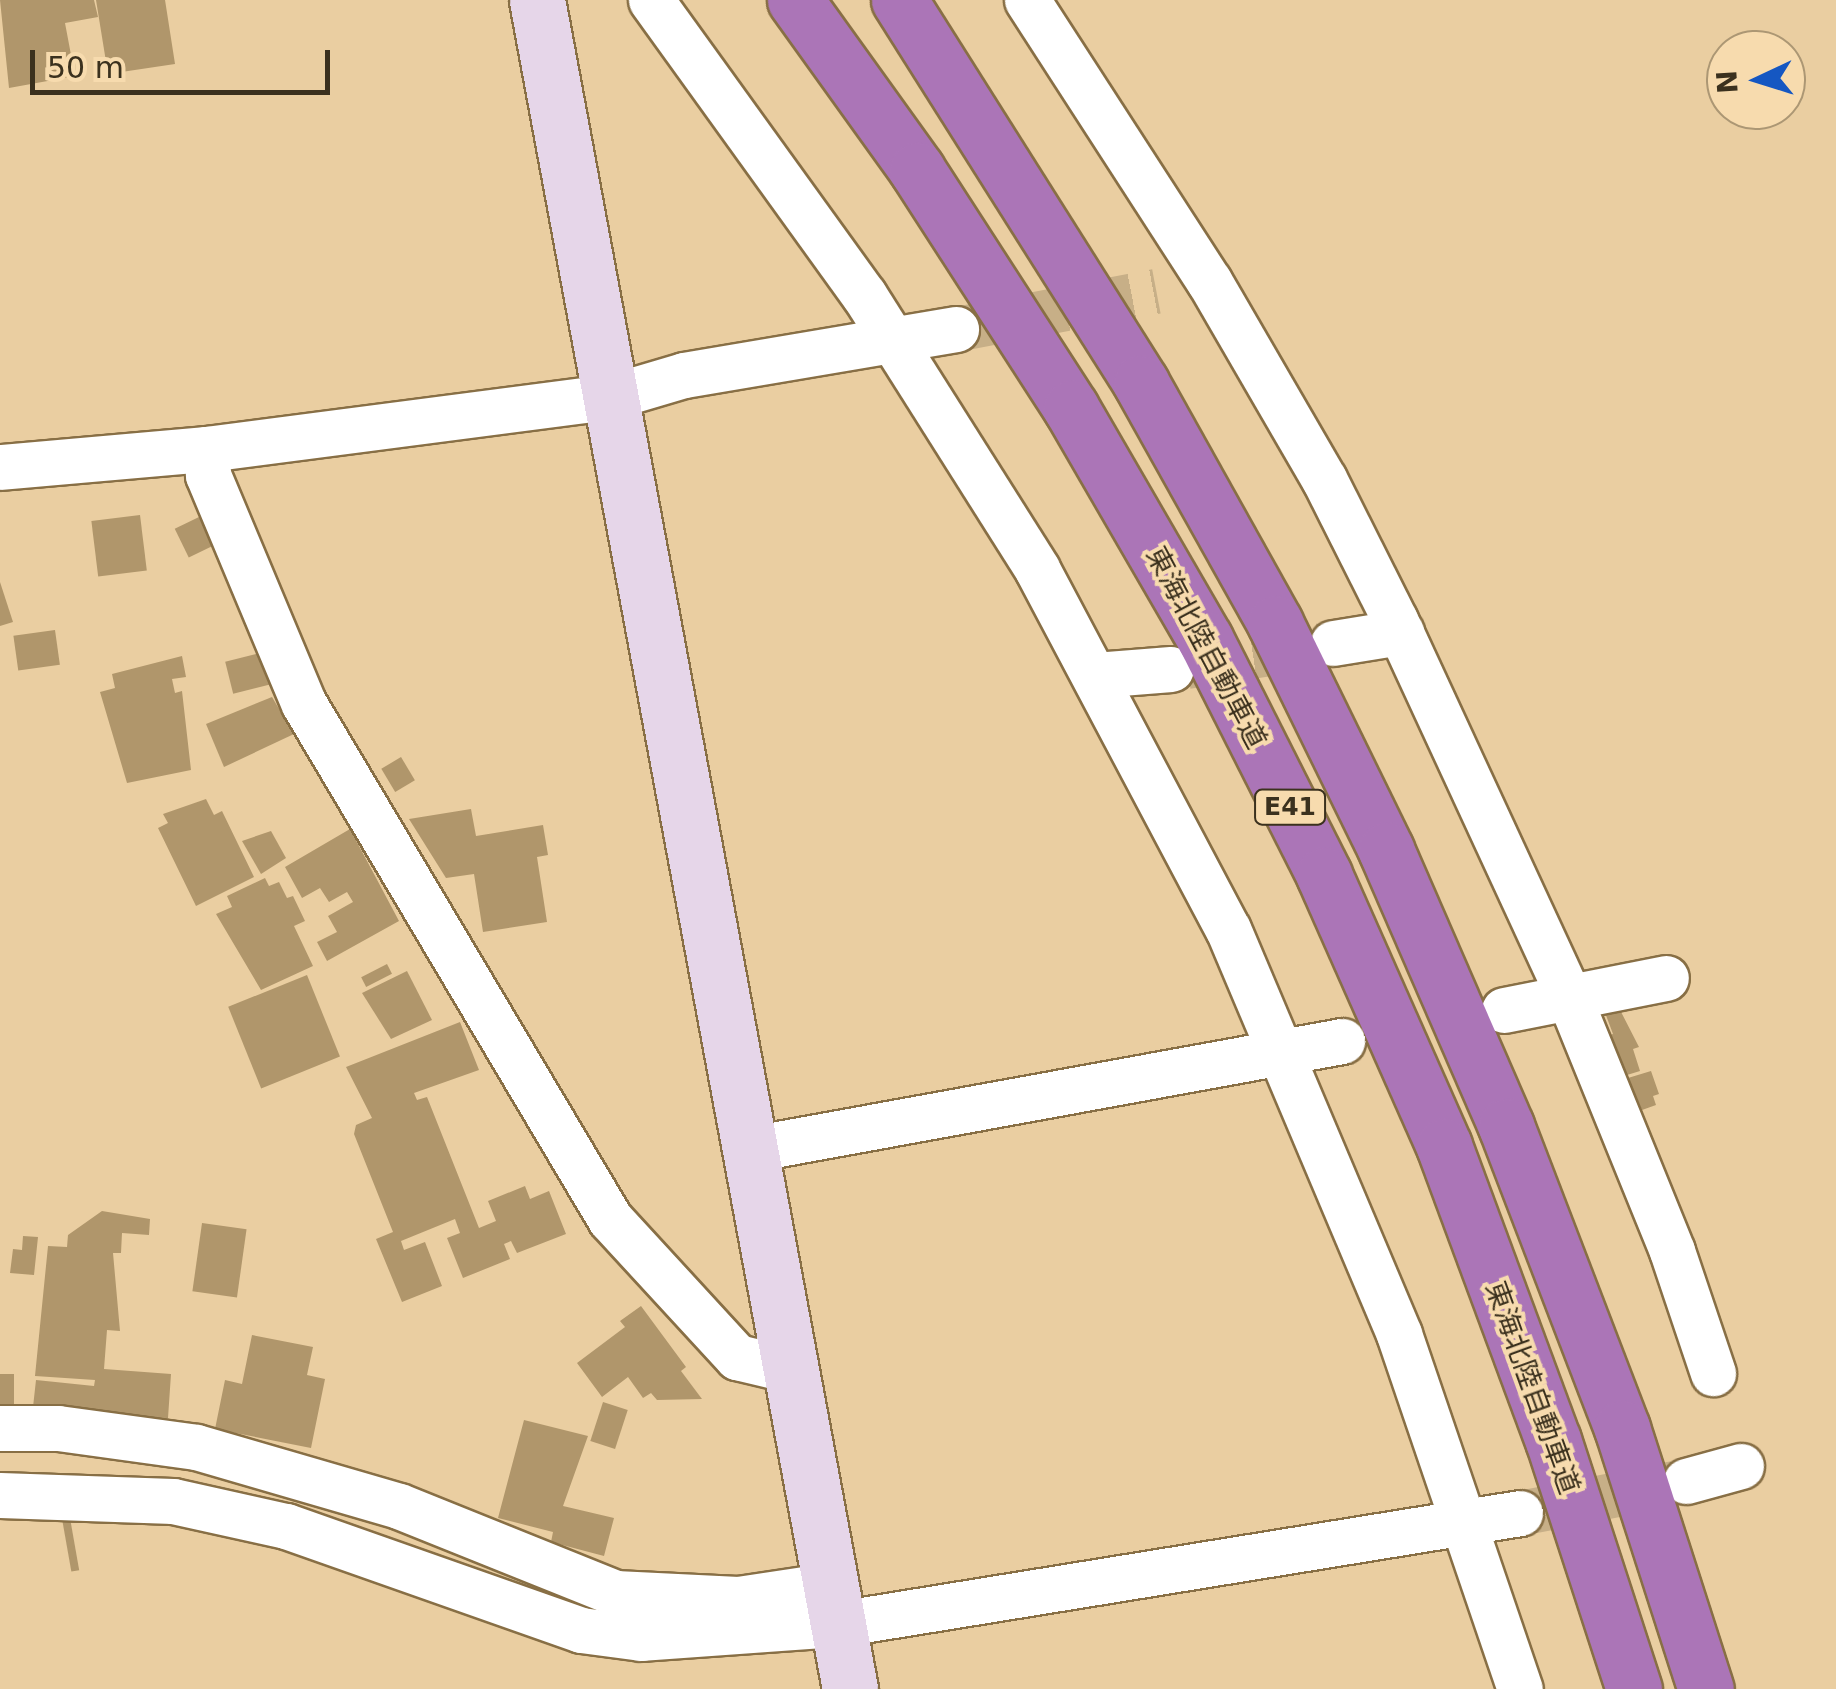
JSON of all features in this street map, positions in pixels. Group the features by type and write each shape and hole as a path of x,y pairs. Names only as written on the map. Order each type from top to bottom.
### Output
{"highway":[{"name":"東海北陸自動車道","path":"795,0 918,170 1071,408 1204,639 1324,875 1444,1146 1553,1440 1634,1689"},
{"name":"E41","path":"899,0 1142,383 1275,623 1386,850 1506,1126 1602,1374 1706,1689"}],"street":[{"path":"537,0 850,1689"},
{"path":"651,0 893,339 1095,675 1284,1051 1399,1334 1520,1689"},
{"path":"1027,0 1209,281 1324,480 1400,632 1568,997 1672,1251 1713,1373"},
{"path":"0,467 207,448 613,396 684,375 956,328"},
{"path":"207,448 208,475 304,704 610,1220 737,1357 791,1370"},
{"path":"1334,644 1400,632"},
{"path":"1095,675 1171,669"},
{"path":"1504,1010 1666,978"},
{"path":"752,1149 1342,1041"},
{"path":"0,1428 58,1428 196,1447 399,1506 616,1593 834,1605"},
{"path":"1686,1481 1740,1466"},
{"path":"0,1495 173,1501 286,1526 581,1630 641,1638 834,1605 1520,1513"}],"building":[{"path":"0,0 94,0 98,17 65,23 75,76 9,88"},
{"path":"96,0 165,0 175,64 108,74"},
{"path":"140,515 147,571 98,577 91,521"},
{"path":"199,517 213,546 189,558 175,529"},
{"path":"0,582 13,622 0,626"},
{"path":"55,630 60,665 18,671 13,636"},
{"path":"264,652 272,684 233,694 225,662"},
{"path":"182,656 186,677 172,679 175,693 182,691 191,770 127,783 100,692 115,688 112,674"},
{"path":"272,697 294,734 224,767 206,724"},
{"path":"401,757 415,780 395,792 381,769"},
{"path":"206,799 214,815 222,811 254,877 196,906 158,828 168,823 163,814"},
{"path":"471,809 476,836 543,825 548,855 537,857 547,922 483,932 474,874 446,878 409,819"},
{"path":"350,829 399,921 327,961 317,942 337,932 328,916 353,902 347,892 329,902 320,888 302,898 285,867"},
{"path":"271,831 286,858 261,874 242,841"},
{"path":"265,878 269,886 279,882 287,898 293,896 305,921 294,926 313,966 261,990 216,914 232,907 227,896"},
{"path":"387,964 392,974 366,987 361,977"},
{"path":"407,971 432,1020 391,1039 362,993"},
{"path":"307,975 340,1057 261,1088 228,1007"},
{"path":"1618,1006 1639,1047 1633,1049 1640,1071 1627,1075 1607,1036 1613,1034 1604,1010"},
{"path":"460,1022 479,1070 414,1093 417,1100 427,1097 479,1228 496,1221 488,1201 525,1186 530,1199 549,1191 566,1234 517,1253 511,1241 504,1244 510,1259 463,1278 447,1238 460,1233 455,1219 401,1241 404,1250 425,1242 442,1286 402,1302 376,1239 393,1232 354,1134 356,1125 372,1118 346,1067"},
{"path":"1651,1071 1659,1094 1653,1096 1656,1105 1642,1110 1628,1078"},
{"path":"102,1211 150,1219 149,1235 122,1233 121,1253 113,1253 120,1331 107,1330 104,1369 171,1374 168,1418 32,1416 36,1380 94,1386 95,1380 35,1376 48,1246 67,1247 68,1235"},
{"path":"202,1223 247,1229 237,1298 192,1291"},
{"path":"23,1236 38,1237 34,1275 10,1273 13,1249 22,1250"},
{"path":"641,1306 686,1367 681,1371 702,1399 657,1400 651,1393 643,1398 628,1377 602,1397 577,1363 625,1327 620,1321"},
{"path":"252,1335 313,1347 307,1375 325,1379 311,1448 215,1429 225,1380 242,1384"},
{"path":"0,1374 14,1374 14,1417 0,1417"},
{"path":"603,1402 628,1410 615,1449 590,1441"},
{"path":"524,1420 588,1436 563,1506 614,1518 604,1556 551,1542 553,1532 498,1518"},
{"path":"70,1518 79,1570 71,1572 62,1519"}],"tunnel":[{"path":"956,329 1156,291"},
{"path":"1187,666 1322,645"},
{"path":"1520,1513 1675,1483"}]}
